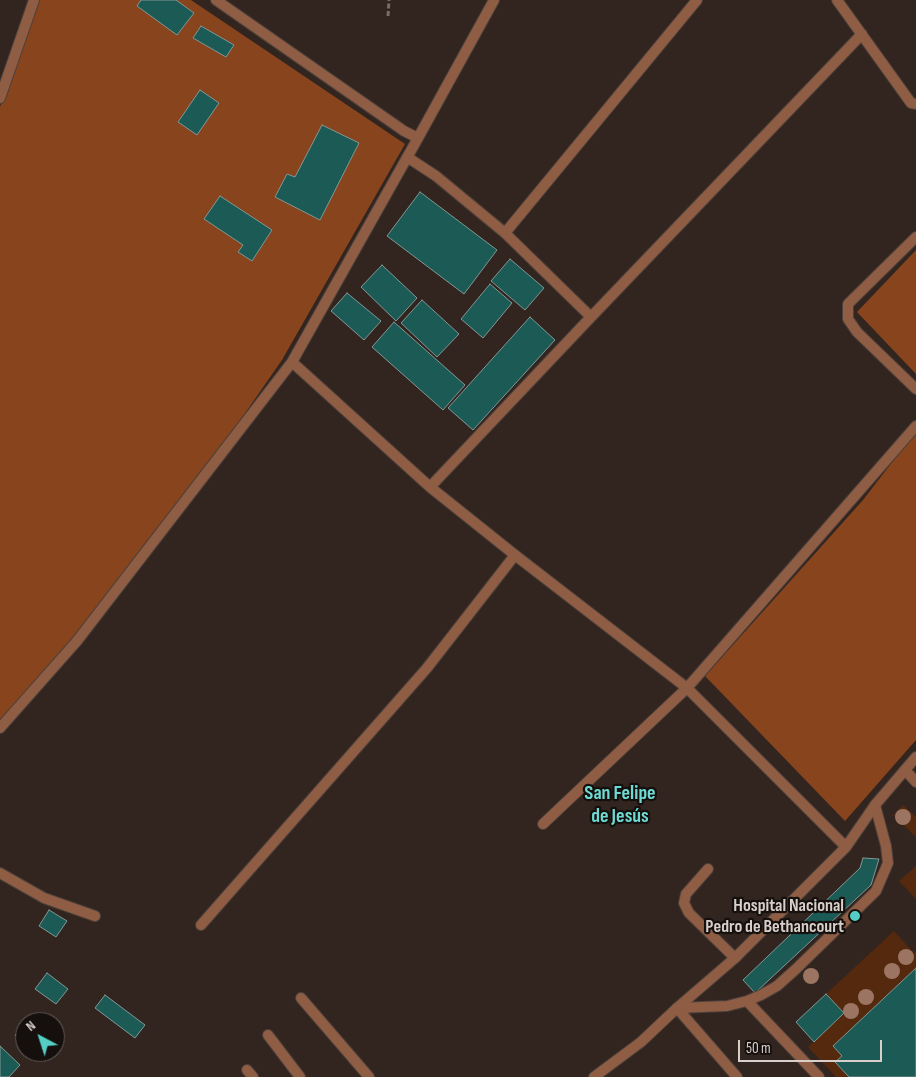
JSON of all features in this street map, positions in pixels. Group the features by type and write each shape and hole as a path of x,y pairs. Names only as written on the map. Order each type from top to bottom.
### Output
{"street":[{"path":"0,98 34,0"},
{"path":"216,0 404,131 418,138"},
{"path":"0,728 77,641 292,362 494,0"},
{"path":"505,233 697,0"},
{"path":"837,0 911,103 916,104"},
{"path":"430,487 591,316 862,34"},
{"path":"407,157 436,176 505,233 591,316"},
{"path":"916,237 848,304 848,319 857,332 916,389"},
{"path":"292,362 430,487 687,688 846,847"},
{"path":"543,824 687,688 916,426"},
{"path":"201,925 427,668 515,555"},
{"path":"594,1077 641,1042 735,958 846,847 875,805 916,757"},
{"path":"905,770 916,782"},
{"path":"677,1008 727,1006 747,1001 777,986 876,891 888,863 886,846 875,805"},
{"path":"708,869 686,894 684,903 689,913 735,958"},
{"path":"0,873 44,898 96,916"},
{"path":"301,998 369,1077"},
{"path":"747,1001 819,1077"},
{"path":"677,1008 737,1077"},
{"path":"268,1035 300,1077"}],"path":[{"path":"388,0 388,16"}],"shaded area":[{"path":"36,0 191,0 405,144 282,360 232,432 55,663 0,725 0,107"},
{"path":"916,250 916,374 857,312"},
{"path":"916,431 916,740 845,821 705,676 863,500"},
{"path":"903,805 916,817 916,837 893,815"},
{"path":"916,866 916,899 899,881"},
{"path":"894,931 914,953 916,952 916,968 833,1046 842,1056 835,1062 849,1077 836,1077 808,1047 844,1013 826,994"}],"building":[{"path":"141,0 176,0 194,13 177,35 137,6"},
{"path":"201,26 234,45 226,57 193,38"},
{"path":"200,90 219,103 197,135 178,122"},
{"path":"322,125 359,143 320,220 275,197 287,174 295,177"},
{"path":"420,192 497,250 464,294 387,236"},
{"path":"220,196 272,230 252,261 238,252 243,245 204,219"},
{"path":"510,259 544,288 525,310 491,281"},
{"path":"382,265 417,298 396,321 361,287"},
{"path":"490,284 512,303 483,338 461,319"},
{"path":"347,293 381,321 364,340 331,311"},
{"path":"422,300 459,334 437,357 401,323"},
{"path":"530,317 555,340 473,430 448,408"},
{"path":"394,322 465,385 443,410 372,347"},
{"path":"863,858 879,859 871,885 755,993 743,980 860,868"},
{"path":"49,910 67,921 56,937 39,926"},
{"path":"916,968 916,1077 849,1077 835,1062 842,1056 833,1046"},
{"path":"47,973 68,989 56,1004 35,989"},
{"path":"826,994 844,1013 814,1042 796,1022"},
{"path":"105,995 145,1025 135,1038 95,1008"},
{"path":"0,1046 20,1065 9,1077 0,1077"}],"place":[{"name":"Hospital Nacional Pedro de Bethancourt","path":"855,916"}],"district":[{"name":"San Felipe de Jesús","path":"620,806"}]}
